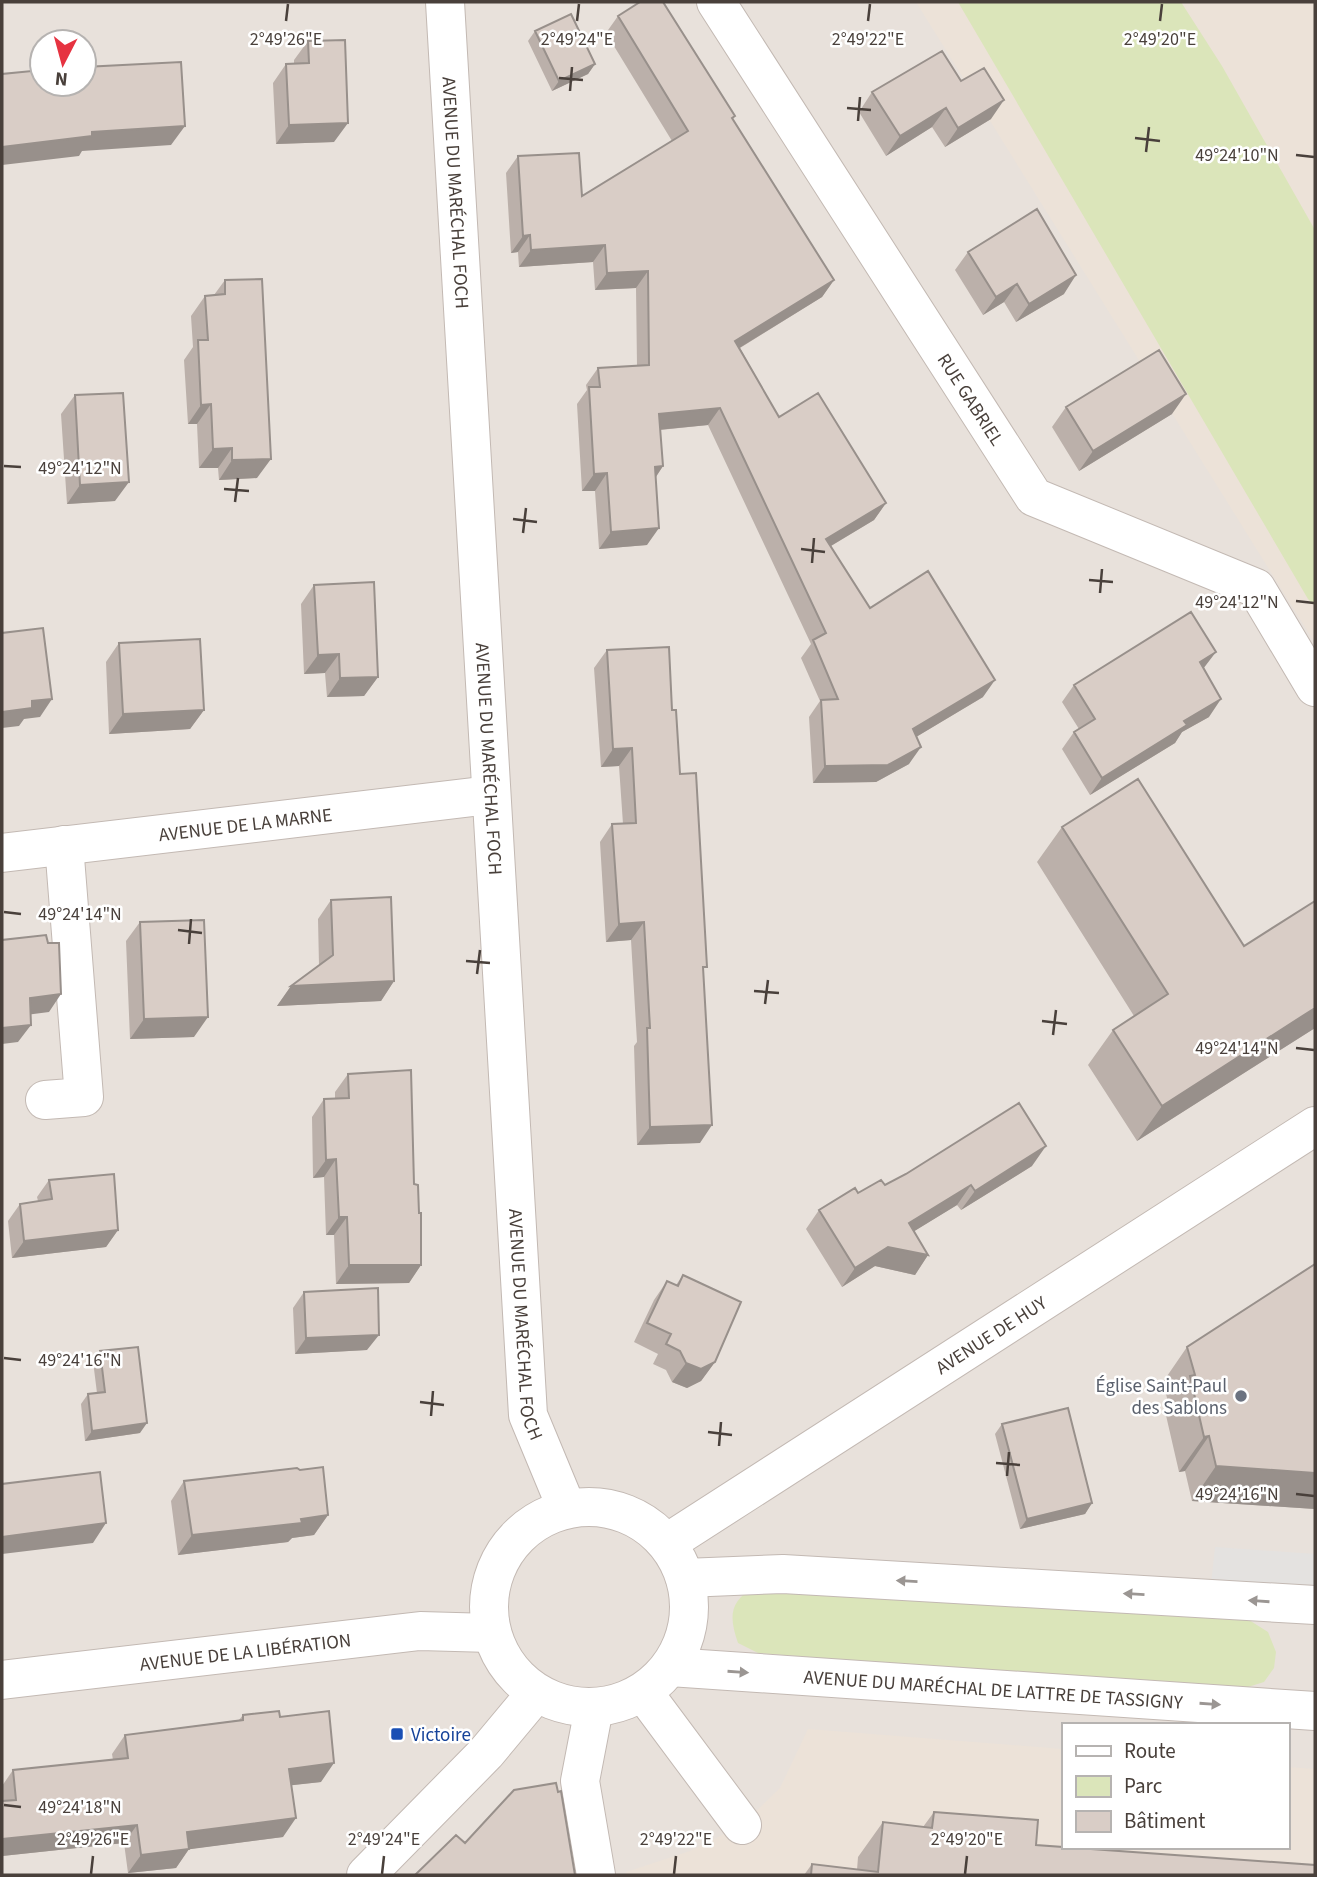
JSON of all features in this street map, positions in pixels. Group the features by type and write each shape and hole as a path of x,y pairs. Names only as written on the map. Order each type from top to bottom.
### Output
{"street":[{"name":"AVENUE DU MARÉCHAL FOCH","path":"445,2 528,1415 567,1509"},
{"name":"RUE GABRIEL","path":"716,2 1034,497 1255,588 1315,687"},
{"name":"AVENUE DE LA MARNE","path":"2,853 490,794"},
{"path":"45,1100 84,1097 64,845"},
{"name":"AVENUE DE HUY","path":"667,1543 1315,1126"},
{"path":"604,1507 639,1520 667,1543 685,1578 688,1625 657,1679 620,1703 594,1708 564,1705 536,1693 508,1667 491,1633 489,1592 503,1554 530,1525 567,1509 604,1507"},
{"path":"685,1578 783,1574 1315,1605"},
{"name":"AVENUE DE LA LIBÉRATION","path":"2,1680 420,1631 491,1633"},
{"path":"657,1679 742,1825"},
{"name":"AVENUE DU MARÉCHAL DE LATTRE DE TASSIGNY","path":"657,1679 1315,1711"},
{"path":"366,1875 486,1754 536,1693"},
{"path":"594,1708 580,1781 596,1875"}],"shaded area":[{"path":"2,2 1315,2 1315,1875 2,1875"},
{"path":"916,2 1315,2 1315,643"},
{"path":"1215,1547 1315,1554 1315,1590 1211,1583"},
{"path":"808,1729 1062,1749 1062,1849 1289,1849 1289,1767 1315,1769 1315,1875 627,1875 626,1872 690,1851 742,1825 780,1788"}],"green space":[{"path":"958,2 1181,2 1222,66 1315,230 1315,606 1308,599"},
{"path":"754,1587 1249,1620 1268,1632 1276,1652 1274,1668 1264,1682 1235,1691 758,1653 738,1643 733,1625 736,1604"}],"building":[{"path":"640,2 663,2 834,280 735,341 779,417 818,393 886,503 826,539 870,608 928,571 995,680 913,729 921,747 888,765 825,766 821,700 838,699 813,640 826,633 720,408 659,414 663,466 655,467 659,528 611,532 607,473 594,474 589,387 600,387 598,368 649,365 648,271 607,273 605,245 531,250 530,235 523,236 518,156 579,153 582,196 688,131 618,16"},
{"path":"571,14 595,64 559,81 535,31"},
{"path":"345,40 348,123 289,125 286,64 309,63 308,41"},
{"path":"942,51 961,81 984,68 1004,100 958,128 946,108 900,136 872,92"},
{"path":"181,62 185,126 92,132 92,136 2,147 2,74 28,71 28,98 98,98 98,66"},
{"path":"1037,209 1076,275 1029,304 1017,284 996,297 968,252"},
{"path":"262,279 271,459 232,460 232,448 213,449 211,404 201,405 198,340 208,340 205,296 225,294 225,280"},
{"path":"1159,350 1186,394 1093,451 1066,407"},
{"path":"123,393 129,482 80,485 75,395"},
{"path":"374,582 378,677 340,678 339,654 318,655 314,585"},
{"path":"1191,612 1216,652 1200,662 1221,699 1184,721 1187,725 1102,778 1074,732 1095,719 1074,685"},
{"path":"43,628 52,699 32,701 32,708 2,712 2,633"},
{"path":"200,639 204,710 123,714 119,643"},
{"path":"669,647 672,710 676,710 680,774 696,773 707,967 703,967 712,1125 650,1127 647,1028 650,1028 644,922 619,924 612,824 636,823 632,748 613,749 607,650"},
{"path":"1138,779 1244,946 1315,901 1315,1008 1162,1106 1113,1030 1168,994 1062,827"},
{"path":"391,897 394,981 291,986 333,955 331,900"},
{"path":"204,920 208,1017 144,1019 140,922"},
{"path":"46,935 48,943 59,943 61,994 30,998 31,1025 2,1028 2,940"},
{"path":"411,1070 414,1184 418,1185 421,1213 421,1265 349,1265 347,1217 339,1217 336,1159 326,1160 324,1099 349,1098 348,1074"},
{"path":"1019,1103 1046,1146 975,1191 971,1185 909,1223 928,1255 888,1247 855,1268 819,1210 855,1188 858,1193 881,1180 885,1185 906,1174"},
{"path":"114,1174 118,1230 24,1241 20,1204 52,1199 49,1180"},
{"name":"Église Saint-Paul des Sablons","path":"1315,1264 1315,1473 1216,1466 1209,1436 1204,1437 1190,1376 1195,1375 1187,1347"},
{"path":"683,1275 741,1302 715,1362 701,1369 686,1363 680,1351 666,1344 671,1334 647,1323 667,1281 678,1286"},
{"path":"378,1288 379,1335 306,1338 304,1292"},
{"path":"138,1347 147,1423 92,1431 88,1394 105,1392 100,1351"},
{"path":"1068,1408 1092,1503 1027,1519 1002,1424"},
{"path":"323,1467 328,1515 301,1519 302,1523 192,1535 184,1481"},
{"path":"100,1472 106,1523 2,1537 2,1484"},
{"path":"279,1711 280,1717 329,1711 334,1763 289,1769 296,1818 187,1832 189,1849 141,1855 137,1825 2,1839 2,1801 16,1800 13,1770 128,1758 125,1735 243,1720 243,1715"},
{"path":"556,1783 558,1792 561,1791 575,1875 415,1875 456,1835 465,1843 514,1790"},
{"path":"934,1812 1038,1820 1036,1845 1062,1847 1062,1849 1315,1865 1315,1875 811,1875 812,1864 878,1872 883,1822 932,1828"}],"place":[{"name":"Église Saint-Paul des Sablons","path":"1241,1396"},
{"name":"Victoire","path":"397,1734"}]}
